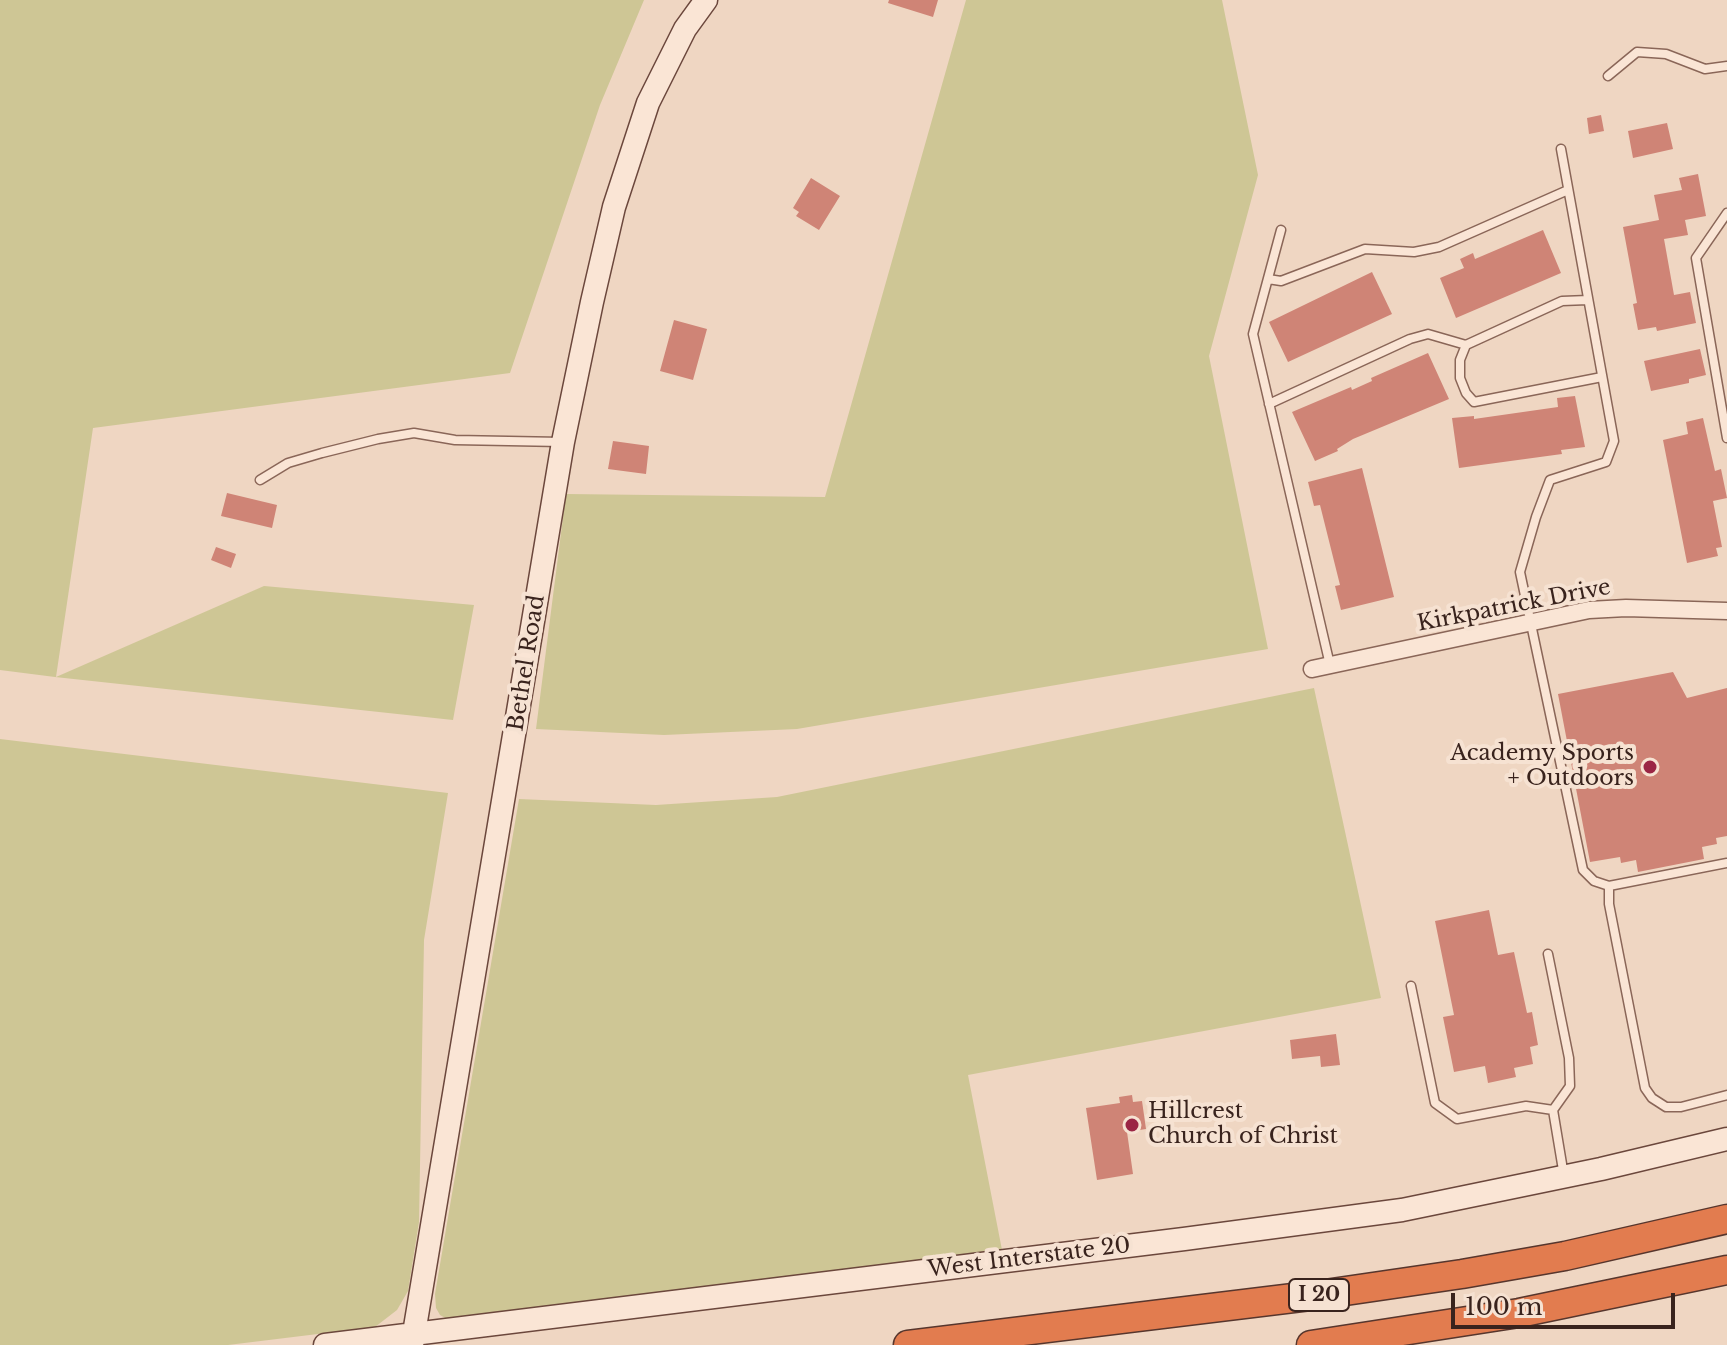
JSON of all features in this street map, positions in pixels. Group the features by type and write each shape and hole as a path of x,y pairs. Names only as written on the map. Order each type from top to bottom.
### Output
{"highway":[{"name":"I 20","path":"908,1345 1318,1295 1462,1274 1565,1256 1727,1219"},
{"name":"I 20","path":"1311,1345 1519,1313 1727,1270"}],"main road":[{"name":"Bethel Road","path":"412,1339 563,442 614,207 648,103 685,29 706,0"},
{"name":"West Interstate 20","path":"325,1345 412,1339 1402,1210 1727,1139"}],"street":[{"name":"Kirkpatrick Drive","path":"1312,669 1589,610 1727,611"}],"lane":[{"path":"1608,76 1637,52 1666,54 1705,69 1727,66"},
{"path":"1561,149 1614,441 1606,462 1550,480 1520,572 1583,870 1594,881 1609,886 1727,863"},
{"path":"1268,279 1281,281 1365,249 1414,252 1439,247 1568,190"},
{"path":"1727,213 1696,258 1723,390 1727,438"},
{"path":"1281,230 1253,334 1330,665"},
{"path":"1269,404 1410,339 1428,334 1466,345 1562,301 1588,300"},
{"path":"1466,345 1460,360 1460,378 1474,402 1602,377"},
{"path":"260,480 288,463 378,439 414,433 455,440 563,442"},
{"path":"1609,886 1609,904 1645,1088 1652,1098 1666,1107 1681,1107 1727,1095"},
{"path":"1548,954 1569,1058 1570,1086 1553,1110 1564,1177"},
{"path":"1411,986 1435,1103 1457,1119 1526,1106 1553,1110"}],"shaded area":[{"path":"0,0 644,0 600,105 510,373 93,428 56,677 264,586 474,605 453,720 55,677 0,670"},
{"path":"966,0 1222,0 1258,175 1209,356 1268,649 797,729 664,735 536,729 566,494 825,497"},
{"path":"1314,688 1381,998 968,1075 1002,1250 447,1319 440,1315 435,1294 519,799 656,805 777,797"},
{"path":"0,739 448,793 424,940 419,1222 408,1291 397,1310 375,1327 228,1345 0,1345"}],"building":[{"path":"889,0 938,0 933,17 888,3"},
{"path":"1601,115 1604,131 1589,134 1587,118"},
{"path":"1667,123 1673,149 1633,158 1628,131"},
{"path":"1698,174 1706,216 1685,220 1688,235 1664,239 1674,295 1690,292 1696,323 1657,331 1656,327 1638,330 1633,304 1637,303 1623,227 1659,220 1654,195 1682,190 1679,178"},
{"path":"811,178 840,196 819,230 796,216 799,212 793,208"},
{"path":"1543,230 1561,273 1456,318 1440,278 1464,268 1460,259 1473,253 1475,259"},
{"path":"1372,272 1392,314 1288,362 1269,322"},
{"path":"674,320 707,329 693,380 660,371"},
{"path":"1700,349 1706,375 1689,379 1689,383 1651,391 1644,361"},
{"path":"1428,353 1449,399 1353,439 1338,451 1315,461 1292,412 1351,387 1352,390 1372,381 1371,378"},
{"path":"1575,396 1585,447 1561,450 1562,454 1459,468 1452,418 1474,416 1474,419 1558,407 1557,398"},
{"path":"1703,418 1715,471 1721,469 1727,498 1713,501 1722,547 1716,548 1718,556 1687,563 1663,440 1688,434 1686,422"},
{"path":"613,441 649,446 646,474 608,469"},
{"path":"1362,468 1394,597 1341,610 1335,586 1340,585 1320,505 1314,506 1308,482"},
{"path":"227,493 277,505 272,528 221,516"},
{"path":"216,547 236,554 231,568 211,560"},
{"name":"Academy Sports + Outdoors","path":"1673,672 1687,698 1727,688 1727,836 1716,838 1717,844 1702,847 1704,859 1638,872 1636,860 1621,863 1620,857 1590,862 1558,694"},
{"path":"1489,910 1498,955 1514,952 1527,1013 1532,1012 1538,1045 1530,1047 1533,1064 1514,1068 1516,1077 1488,1083 1485,1066 1454,1072 1443,1017 1454,1015 1435,921"},
{"path":"1336,1034 1340,1065 1321,1067 1320,1056 1292,1059 1290,1040"},
{"path":"1132,1095 1133,1102 1142,1101 1146,1129 1127,1132 1133,1174 1097,1180 1086,1108 1120,1103 1119,1097"}],"place":[{"name":"Academy Sports + Outdoors","path":"1650,767"},
{"name":"Hillcrest Church of Christ","path":"1132,1125"}]}
